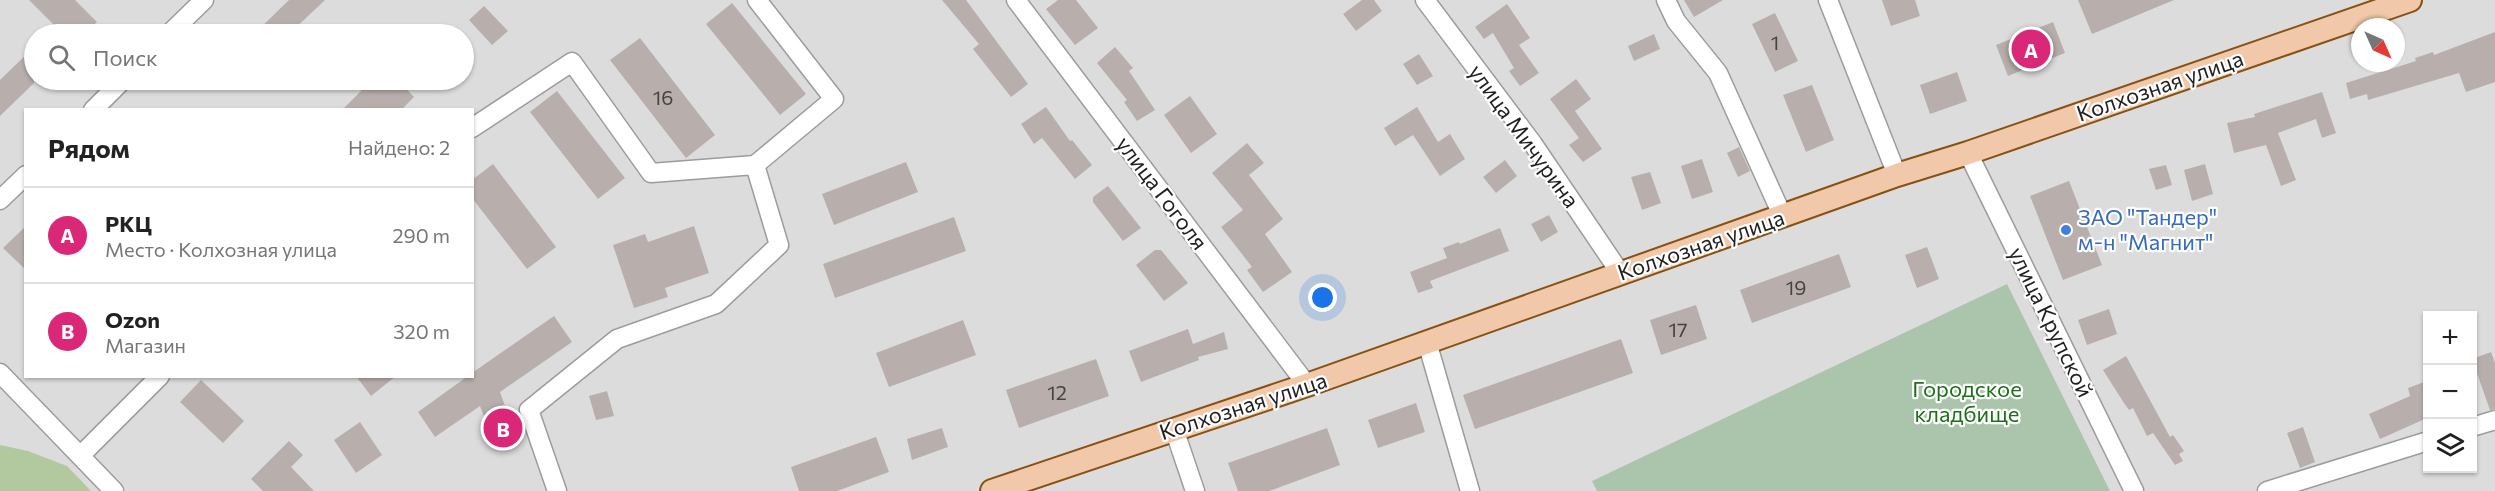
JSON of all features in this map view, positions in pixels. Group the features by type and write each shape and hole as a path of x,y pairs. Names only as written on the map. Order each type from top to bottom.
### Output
{"main road":[{"name":"Колхозная улица","path":"992,491 1307,385 1897,175 1968,153 2410,0"}],"street":[{"path":"179,24 204,0"},
{"path":"474,127 572,62 651,173 755,165 834,99 757,0"},
{"name":"улица Гоголя","path":"1017,0 1307,385"},
{"name":"улица Мичурина","path":"1425,0 1533,144 1621,274"},
{"path":"1666,0 1676,21 1718,73 1783,217"},
{"path":"1828,0 1897,175"},
{"path":"95,108 113,90"},
{"name":"улица Крупской","path":"1968,153 2134,491"},
{"path":"557,491 529,410 617,339 716,304 779,245 755,165"},
{"path":"0,200 24,177"},
{"path":"1427,342 1470,491"},
{"path":"0,373 81,454 114,491"},
{"path":"81,454 158,378"},
{"path":"2477,425 2495,420"},
{"path":"1174,429 1195,491"},
{"path":"2267,491 2423,442"}],"shaded area":[{"path":"0,0 2495,0 2495,491 0,491"}],"green space":[{"name":"Городское кладбище","path":"2007,284 2110,491 1597,491 1592,481"},
{"path":"0,445 28,451 67,466 91,491 0,491"}],"building":[{"path":"29,0 75,0 97,22 95,24 53,24"},
{"path":"289,0 325,0 300,24 264,24"},
{"path":"942,0 966,0 1028,84 1011,97 973,49 979,44"},
{"path":"1058,0 1076,0 1098,28 1075,45 1046,9"},
{"path":"1362,0 1374,0 1382,11 1356,31 1343,14"},
{"path":"1684,0 1723,0 1694,17"},
{"path":"1882,0 1915,0 1920,16 1891,26"},
{"path":"2078,0 2174,0 2092,34"},
{"path":"732,3 806,94 780,115 706,24"},
{"path":"1507,4 1530,38 1519,45 1539,73 1520,86 1509,71 1514,68 1493,33 1484,39 1475,27"},
{"path":"484,6 508,31 492,45 469,20"},
{"path":"1775,13 1798,61 1775,72 1752,24"},
{"path":"2053,22 2065,53 2008,76 1996,45"},
{"path":"2495,32 2495,82 2466,92 2459,73 2368,100 2367,94 2350,99 2346,83 2381,72 2405,72 2405,64 2416,61 2415,58 2433,52 2434,55"},
{"path":"1654,34 1660,49 1634,61 1628,46"},
{"path":"640,38 715,135 686,158 610,60"},
{"path":"1115,47 1133,68 1129,71 1155,110 1137,121 1124,102 1127,100 1097,63"},
{"path":"1419,54 1433,76 1417,85 1403,64"},
{"path":"24,57 24,90 27,90 0,116 0,80"},
{"path":"1957,72 1967,101 1930,114 1920,85"},
{"path":"1576,79 1591,99 1575,111 1602,149 1583,162 1569,145 1579,138 1550,99"},
{"path":"1812,85 1834,140 1806,152 1783,95"},
{"path":"362,90 407,90 414,97 403,108 344,108"},
{"path":"557,91 625,178 598,199 530,112"},
{"path":"2322,92 2336,133 2322,138 2316,119 2278,133 2296,180 2281,186 2266,145 2234,153 2227,123 2255,117 2254,114"},
{"path":"1190,96 1217,134 1191,153 1164,115"},
{"path":"1046,107 1070,141 1072,140 1092,165 1075,179 1042,138 1034,144 1021,124"},
{"path":"1417,107 1438,142 1450,134 1465,159 1440,176 1413,135 1395,146 1384,128"},
{"path":"1247,143 1264,163 1249,175 1283,219 1265,234 1292,272 1263,292 1247,270 1252,267 1221,227 1243,210 1212,173"},
{"path":"1739,147 1750,171 1738,177 1727,153"},
{"path":"1702,159 1713,192 1692,199 1681,166"},
{"path":"1505,160 1517,176 1496,193 1483,177"},
{"path":"906,162 918,192 834,225 822,194"},
{"path":"493,164 556,247 527,269 474,201 474,178"},
{"path":"2205,164 2213,194 2192,201 2184,170"},
{"path":"2166,165 2172,185 2156,190 2149,169"},
{"path":"1650,172 1661,203 1642,210 1631,177"},
{"name":"ЗАО \"Тандер\" м-н \"Магнит\"","path":"2069,181 2102,265 2063,280 2030,196"},
{"path":"1108,186 1141,228 1123,241 1093,202 1093,197"},
{"path":"1549,215 1558,232 1541,242 1531,224"},
{"path":"954,217 966,251 835,298 823,264"},
{"path":"694,226 709,273 665,288 668,297 634,308 613,245 645,234 648,242"},
{"path":"24,228 24,268 3,248"},
{"path":"1500,228 1509,251 1430,281 1433,288 1418,293 1410,272 1447,258 1443,248 1459,242 1460,244"},
{"path":"1927,247 1939,279 1917,288 1905,255"},
{"path":"1155,250 1161,250 1188,283 1164,301 1136,265"},
{"path":"1839,254 1851,287 1752,323 1740,290"},
{"path":"1696,305 1707,339 1661,355 1650,320"},
{"path":"2109,309 2117,334 2087,345 2078,320"},
{"path":"554,316 572,342 500,392 513,429 492,438 480,406 435,437 418,412 465,378 474,378 474,372"},
{"path":"963,320 976,355 889,387 876,353"},
{"path":"1188,329 1193,344 1224,332 1228,349 1198,357 1199,360 1141,382 1129,351"},
{"path":"1621,339 1633,373 1475,429 1463,395"},
{"path":"2491,352 2495,363 2495,409 2490,410 2477,373 2477,357"},
{"path":"2126,356 2170,437 2173,435 2184,451 2179,454 2183,461 2175,465 2153,433 2147,436 2133,408 2129,410 2103,370"},
{"path":"1096,359 1109,396 1019,428 1006,390"},
{"path":"358,378 394,378 371,396"},
{"path":"201,380 244,421 223,443 180,402"},
{"path":"2423,382 2423,420 2380,439 2369,414 2410,396 2408,388"},
{"path":"607,391 614,416 596,420 589,396"},
{"path":"1416,403 1425,432 1378,448 1368,420"},
{"path":"360,422 382,455 356,473 334,440"},
{"path":"2303,427 2315,462 2300,468 2287,433"},
{"path":"942,428 948,447 912,460 907,439"},
{"path":"1327,428 1340,465 1269,491 1238,491 1228,463"},
{"path":"876,437 889,472 837,491 799,491 791,467"},
{"path":"289,441 303,455 291,467 314,491 263,491 251,479"}],"place":[{"name":"РКЦ","path":"2031,49"},
{"name":"ЗАО \"Тандер\" м-н \"Магнит\"","path":"2066,230"},
{"name":"Ozon","path":"503,428"}]}
